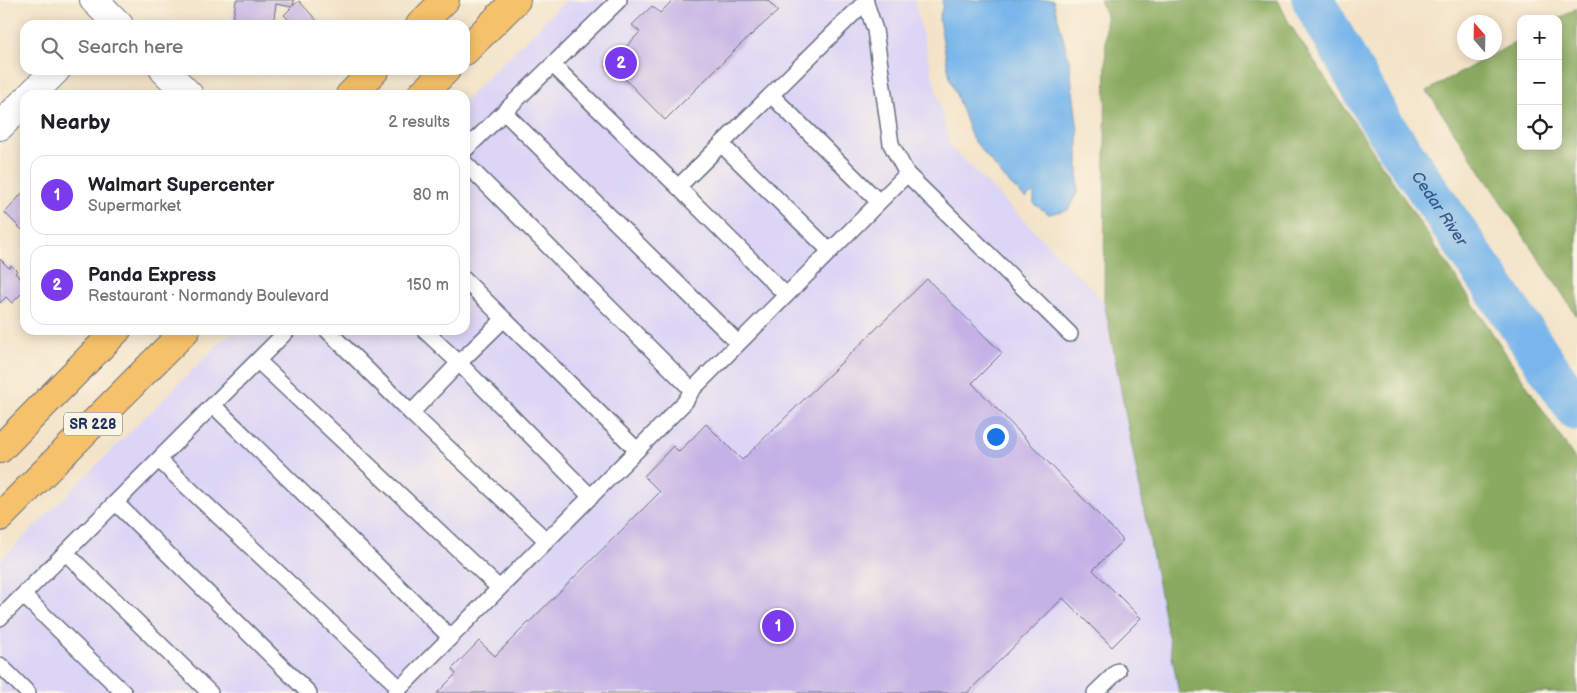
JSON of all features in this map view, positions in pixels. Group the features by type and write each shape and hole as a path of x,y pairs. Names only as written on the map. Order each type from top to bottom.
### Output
{"main road":[{"path":"425,20 445,0"},
{"path":"470,46 516,0"},
{"path":"355,90 370,75"},
{"path":"426,90 441,75"},
{"name":"SR 228","path":"0,449 112,335"},
{"name":"SR 228","path":"0,517 181,335"}],"street":[{"path":"37,90 51,75"},
{"path":"169,75 184,90"},
{"path":"0,126 20,106"}],"lane":[{"path":"470,145 618,0"},
{"path":"678,187 865,1 875,30 891,144 907,174 1070,334"},
{"path":"552,65 786,295"},
{"path":"771,95 879,202"},
{"path":"504,112 738,343"},
{"path":"722,144 830,251"},
{"path":"470,168 692,390"},
{"path":"159,460 398,691 685,402 692,390 738,343 907,174"},
{"path":"470,285 637,450"},
{"path":"411,413 504,319"},
{"path":"0,618 283,335"},
{"path":"332,335 411,413 547,541"},
{"path":"429,335 591,497"},
{"path":"258,361 499,588"},
{"path":"213,405 450,637"},
{"path":"116,503 309,693"},
{"path":"66,553 210,693"},
{"path":"23,595 124,693"},
{"path":"0,666 28,693"},
{"path":"1095,693 1118,671"}],"shaded area":[{"path":"566,0 914,0 950,146 1104,301 1179,693 0,693 0,561 228,335 470,335 470,95"}],"green space":[{"path":"1100,0 1278,0 1289,23 1577,462 1577,693 1179,693 1104,301 1106,15"},
{"path":"1577,8 1577,316 1427,91 1483,60 1502,60 1502,50 1517,41 1517,150 1562,150 1562,17"}],"water":[{"path":"942,0 1053,0 1069,60 1078,131 1078,191 1068,210 1049,214 1034,204 1034,192 1025,198 1005,179 972,138 950,78 939,19 943,5"}],"building":[{"path":"236,0 294,0 293,6 299,1 316,20 289,20 284,15 292,7 276,4 274,20 233,20"},
{"path":"673,0 767,0 778,11 741,44 665,120 621,75 618,78 606,67 605,62 618,49 621,52 640,32 632,25 652,6 660,13"},
{"path":"20,196 20,228 5,213"},
{"path":"0,259 9,268 11,265 17,271 15,273 20,278 20,295 12,303 6,297 0,303"},
{"path":"927,279 1002,353 972,383 1123,540 1093,570 1141,618 1112,647 1063,598 967,693 437,693 456,674 452,669 479,641 495,656 660,492 644,476 673,446 679,452 706,424 742,460"}],"waterway":[{"name":"Cedar River","path":"1313,0 1379,118 1577,410"}],"place":[{"name":"Panda Express","path":"621,63"},
{"name":"Walmart Supercenter","path":"778,626"}]}
